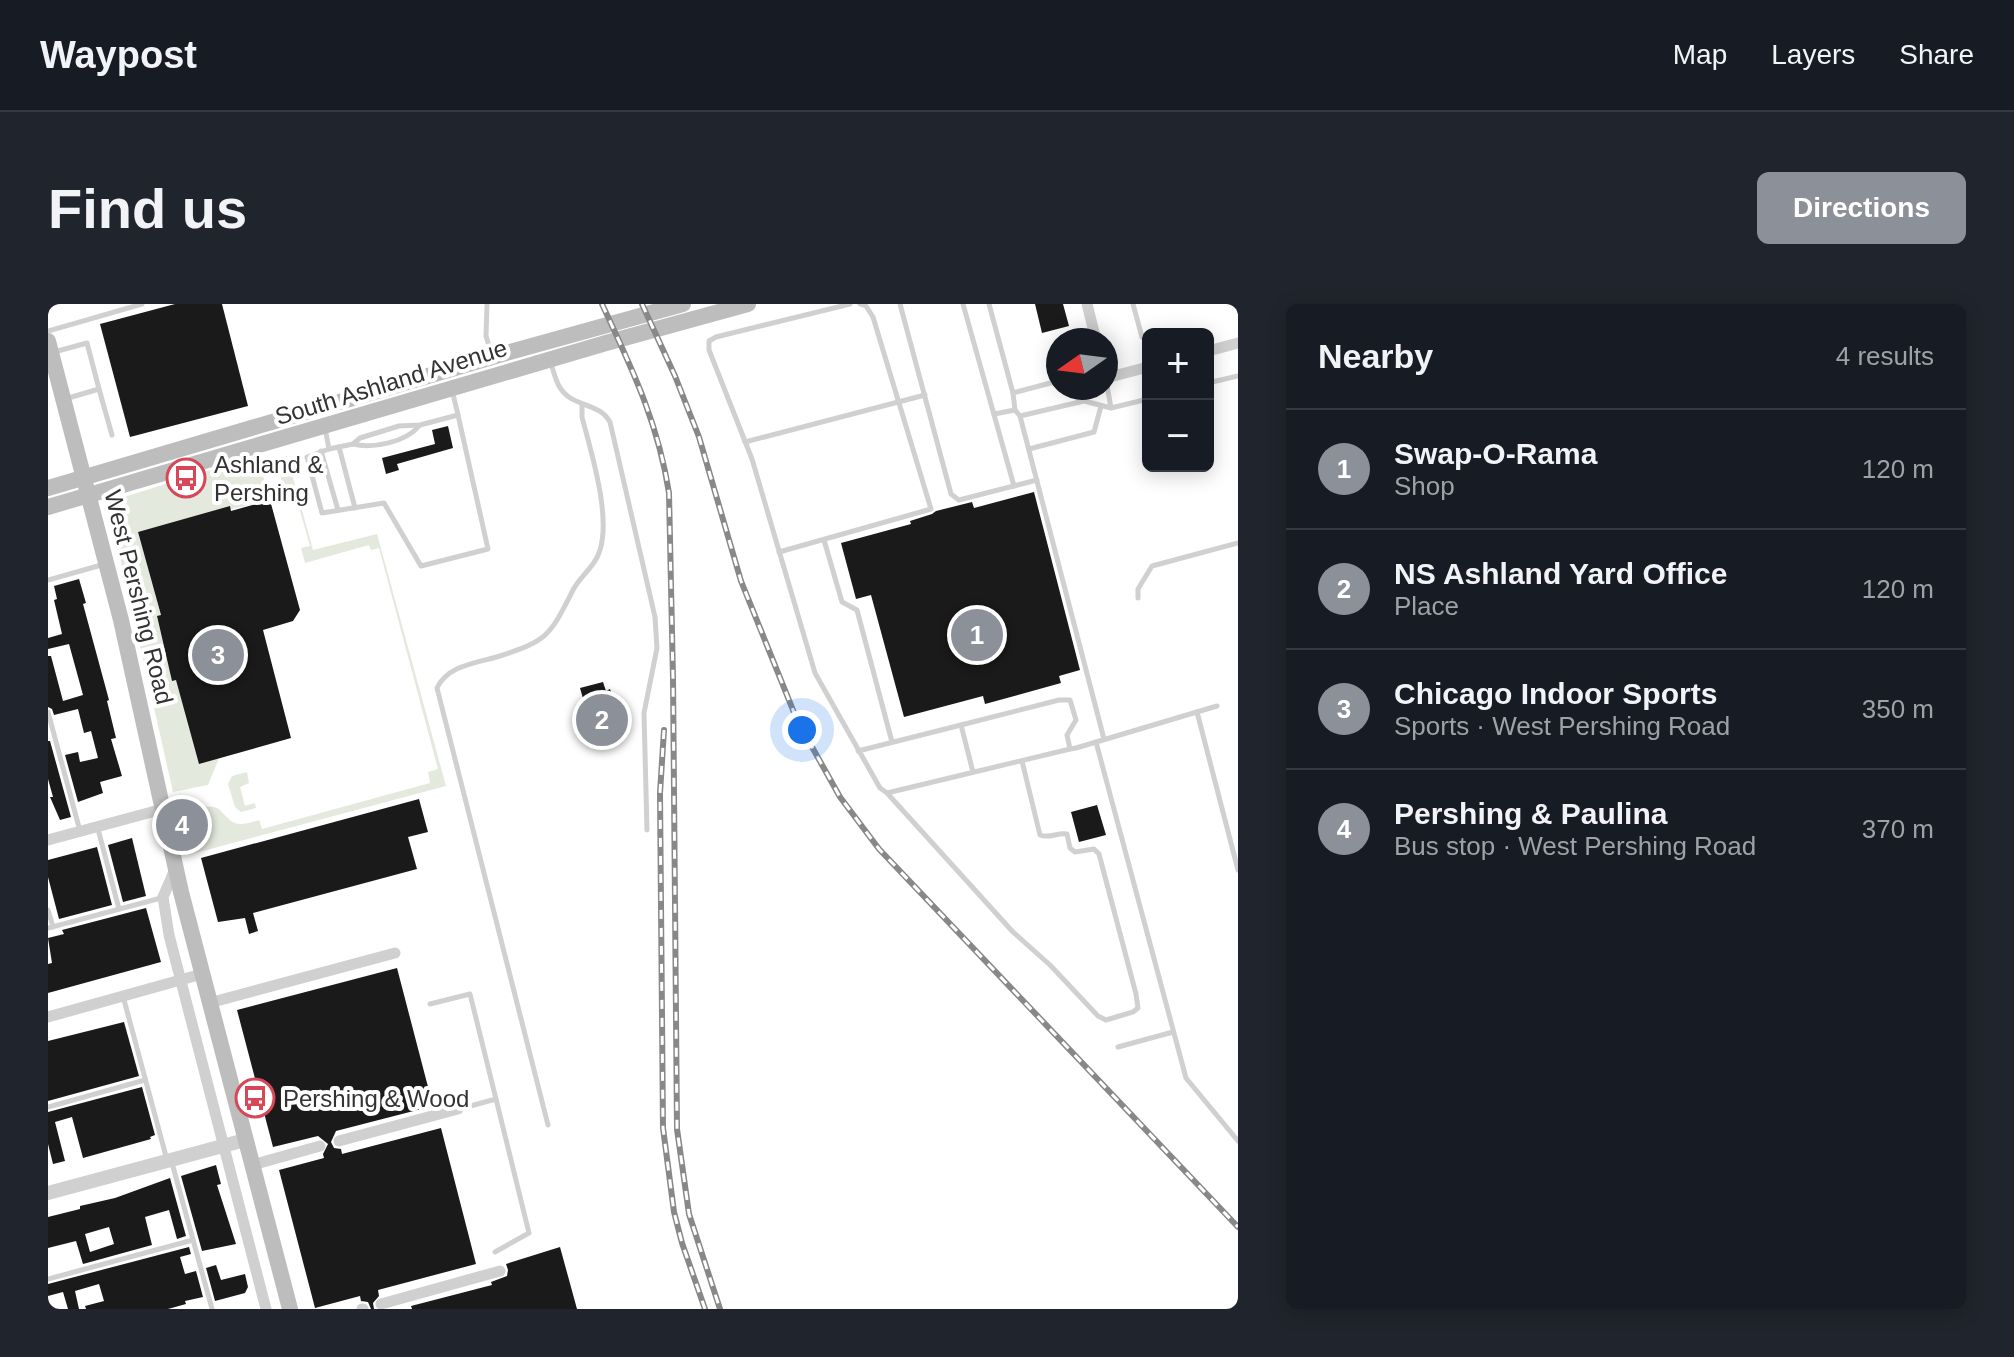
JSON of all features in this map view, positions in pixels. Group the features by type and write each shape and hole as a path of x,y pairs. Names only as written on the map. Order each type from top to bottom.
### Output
{"main road":[{"name":"South Ashland Avenue","path":"48,488 683,304"},
{"name":"South Ashland Avenue","path":"48,507 748,304"},
{"name":"West Pershing Road","path":"50,346 107,564 181,892 289,1305"}],"street":[{"path":"1087,304 1093,328"},
{"path":"1214,349 1238,343"},
{"path":"1118,375 1142,369"},
{"path":"48,840 163,809"},
{"path":"176,867 163,897 180,980 264,1309 289,1305"},
{"path":"209,1003 395,953"},
{"path":"48,1017 202,974"},
{"path":"339,1141 458,1109"},
{"path":"48,1193 245,1140"},
{"path":"252,1165 320,1146"},
{"path":"381,1304 500,1271"}],"lane":[{"path":"48,331 142,304"},
{"path":"487,304 486,336 492,357"},
{"path":"850,304 709,341 709,350 745,442 815,673 880,788 1013,932 1050,965 1098,1016 1106,1020 1133,1012 1138,1008 1136,994 1099,854 1094,849 1075,852 1070,848 1067,834 1040,835 1022,761"},
{"path":"779,552 931,509 873,317 866,306 860,304"},
{"path":"900,304 951,494 955,499 1037,480"},
{"path":"963,304 1014,486"},
{"path":"989,304 1104,739"},
{"path":"1133,304 1142,337"},
{"path":"50,346 87,343 112,435"},
{"path":"543,343 559,388 582,405 594,405 605,413 610,422 655,617 657,648 644,713 647,830"},
{"path":"1214,382 1238,376"},
{"path":"1013,393 1046,384"},
{"path":"64,399 99,389"},
{"path":"420,425 411,436 365,447 353,444 307,457 322,513 384,503 421,566 488,549 452,389"},
{"path":"745,442 925,395"},
{"path":"1110,400 1111,408"},
{"path":"1020,416 1084,401 1111,408 1144,400"},
{"path":"548,1125 437,688 442,678 456,669 540,641 553,628 576,584 594,565 601,548 603,526 600,491 582,417 582,405"},
{"path":"1029,449 1094,432 1101,406"},
{"path":"994,414 1015,410"},
{"path":"353,444 360,438 399,426 420,425 458,415"},
{"path":"324,427 329,449"},
{"path":"339,447 355,508"},
{"path":"321,451 338,510"},
{"path":"824,540 842,602 857,610 892,742"},
{"path":"1138,598 1138,589 1152,566 1238,543"},
{"path":"48,580 107,564"},
{"path":"858,751 1059,700 1070,700 1076,720 1067,735 1070,749"},
{"path":"887,793 1070,749 1217,706"},
{"path":"48,712 80,832"},
{"path":"1197,712 1238,870"},
{"path":"961,725 973,772"},
{"path":"1096,742 1186,1078 1238,1141"},
{"path":"97,827 119,909"},
{"path":"48,910 50,928 181,892"},
{"path":"430,1004 470,994 529,1233 495,1252"},
{"path":"123,996 212,1309"},
{"path":"1118,1047 1173,1032"},
{"path":"48,1107 145,1080"},
{"path":"458,1109 496,1099"},
{"path":"48,1279 193,1240"}],"shaded area":[{"path":"258,455 269,500 138,532 161,615 157,617 172,680 176,680 219,758 208,785 173,792 112,521 113,511 124,497"},
{"path":"287,456 313,550 377,534 446,786 188,855 177,815 187,811 216,808 237,824 259,820 262,829 430,783 428,772 438,769 379,548 371,550 369,545 305,563 301,548 310,546 294,490 285,492 275,459"},
{"path":"247,772 249,783 240,787 245,806 255,803 256,808 241,812 235,807 228,784 232,776"}],"building":[{"path":"175,304 222,304 248,406 130,437 100,324"},
{"path":"1035,304 1063,304 1069,326 1046,328 1046,332 1042,333"},
{"path":"448,426 453,448 397,464 399,470 386,474 382,458 435,444 432,430"},
{"path":"1034,492 1080,670 1059,676 1061,683 985,704 983,696 904,717 871,595 856,599 841,543 911,524 910,521 936,511 972,502 974,508"},
{"path":"270,500 300,610 293,621 263,630 291,738 199,764 176,680 172,681 157,616 161,615 138,532 230,506 231,511"},
{"path":"79,579 109,700 116,738 111,739 122,776 100,782 103,793 78,802 65,755 78,752 80,762 98,758 91,731 84,733 78,709 54,715 48,707 48,656 51,656 63,701 83,695 69,644 48,649 48,638 62,634 54,586"},
{"path":"603,682 606,691 610,689 614,702 609,704 619,736 596,743 580,688"},
{"path":"48,741 71,817 60,820 50,797 53,797 48,779"},
{"path":"419,799 428,832 408,837 417,869 253,913 258,931 249,934 245,918 218,922 201,858"},
{"path":"1097,805 1106,835 1079,842 1071,812"},
{"path":"132,838 146,896 123,902 108,845"},
{"path":"97,847 112,905 59,919 48,877 48,860"},
{"path":"146,908 161,962 48,993 48,964 52,963 48,938 64,934 62,930"},
{"path":"397,968 433,1106 336,1131 331,1142 334,1148 341,1149 342,1154 441,1128 476,1264 378,1290 374,1309 368,1302 361,1301 360,1296 315,1308 279,1170 324,1158 328,1144 318,1136 273,1147 237,1010"},
{"path":"124,1022 139,1076 48,1101 48,1041"},
{"path":"142,1087 155,1135 151,1139 83,1158 72,1117 55,1122 65,1161 53,1164 48,1144 48,1112"},
{"path":"216,1165 221,1184 217,1185 236,1244 202,1251 181,1176"},
{"path":"170,1178 186,1236 177,1239 169,1210 145,1217 152,1245 83,1264 76,1241 48,1248 48,1217","holes":["109,1227 114,1244 90,1252 85,1234"]},
{"path":"189,1247 191,1254 180,1257 185,1274 196,1271 203,1297 185,1301 186,1304 168,1309 86,1309 85,1306 104,1301 99,1284 75,1291 79,1309 68,1309 63,1292 48,1296 48,1284"},
{"path":"560,1247 577,1309 412,1309 411,1306 492,1285 491,1282 507,1276 506,1264"},
{"path":"216,1265 221,1280 245,1274 248,1287 245,1293 215,1301 206,1268"}],"railway":[{"path":"602,304 651,419 669,493 677,1129 689,1214 720,1309"},
{"path":"642,304 699,437 741,581 797,720 840,797 879,849 1238,1227"},
{"path":"664,730 660,793 663,1128 674,1212 705,1309"}],"place":[{"name":"Ashland & Pershing","path":"186,478"},
{"name":"Swap-O-Rama","path":"977,635"},
{"name":"Chicago Indoor Sports","path":"218,655"},
{"name":"NS Ashland Yard Office","path":"602,720"},
{"name":"Pershing & Paulina","path":"182,825"},
{"name":"Pershing & Wood","path":"255,1098"}]}
